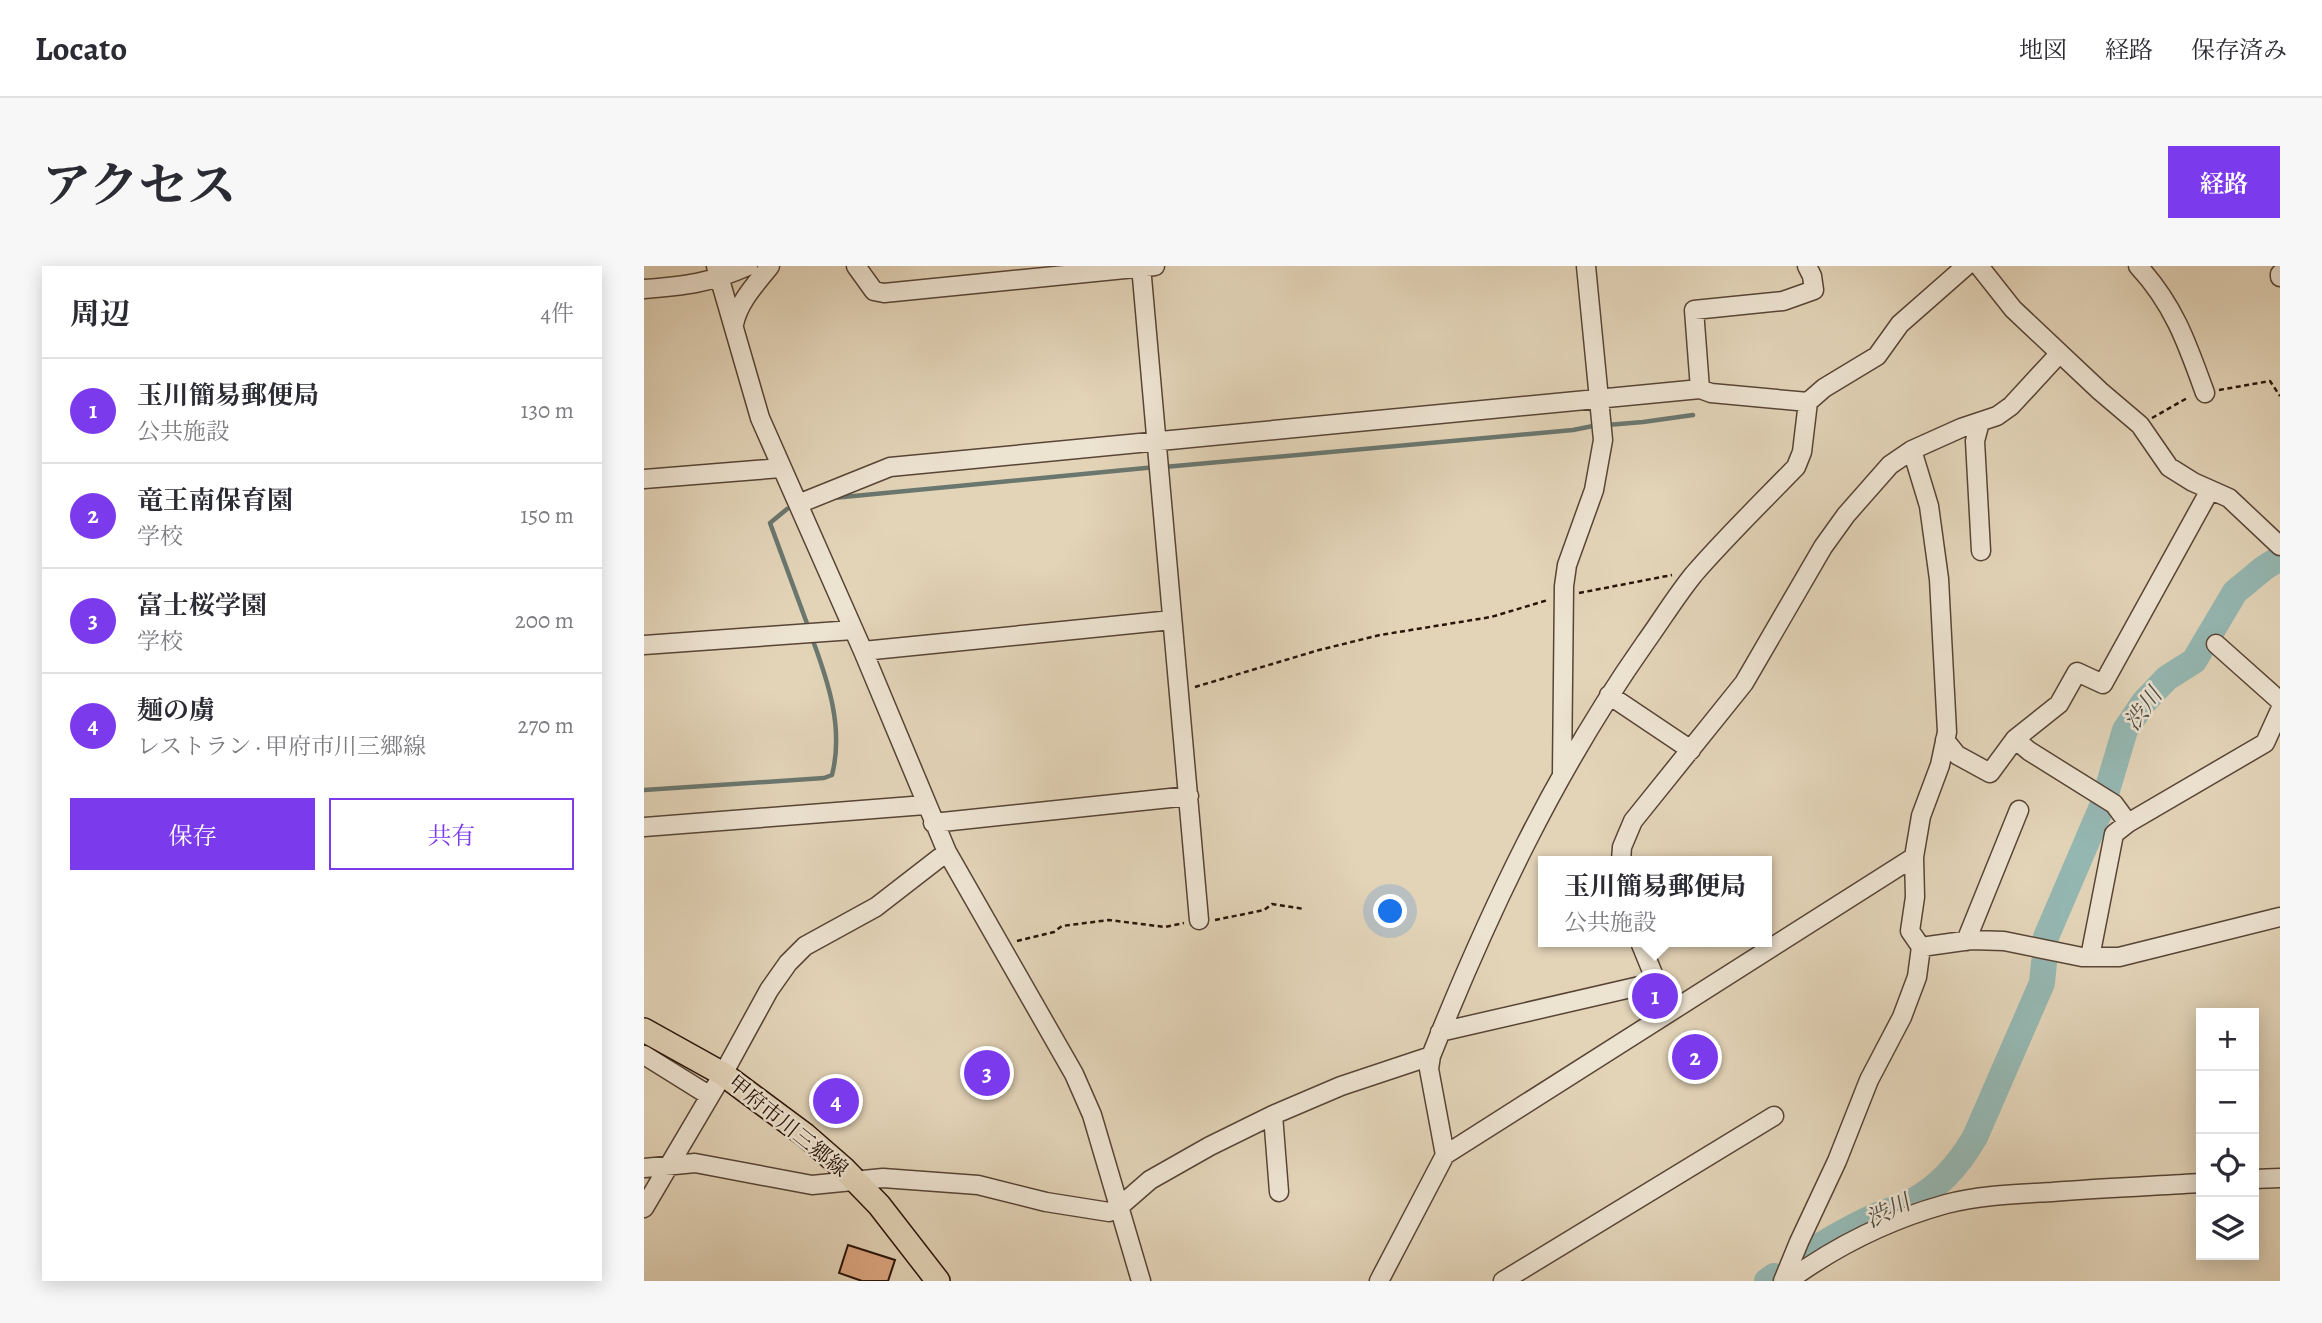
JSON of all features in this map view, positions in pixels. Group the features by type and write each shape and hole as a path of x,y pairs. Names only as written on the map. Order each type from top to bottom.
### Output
{"main road":[{"name":"甲府市川三郷線","path":"644,1030 723,1074 806,1135 879,1205 938,1281"}],"street":[{"path":"644,289 689,286 719,272 748,266"},
{"path":"734,324 736,313 749,292 770,266"},
{"path":"856,266 873,291 884,293 1145,266 1155,442 1199,920"},
{"path":"1562,774 1564,596 1567,565 1594,490 1603,440 1587,266"},
{"path":"1700,389 1694,310 1783,301 1814,290 1807,266"},
{"path":"1445,1155 1429,1069 1431,1056 1467,966 1513,864 1562,774 1609,695 1693,576 1796,467 1802,452 1808,402 1824,388 1877,356 1900,324 1966,266"},
{"path":"1979,266 2013,309 2059,354 2140,425 2169,467 2193,482 2229,498 2280,546"},
{"path":"2138,266 2159,288 2183,331 2205,393"},
{"path":"719,272 760,418 780,468 863,651 925,805 947,852 1074,1074 1092,1115 1141,1281"},
{"path":"1621,856 1622,847 1633,821 1744,683 1823,547 1846,515 1890,465 1912,450 1997,416 2011,406 2059,354"},
{"path":"798,504 890,467 1700,389 1711,393 1808,402"},
{"path":"1980,422 1975,441 1981,551"},
{"path":"1786,1281 1799,1242 1837,1161 1869,1080 1902,1017 1917,977 1921,947 1910,931 1915,897 1914,857 1921,816 1940,765 1945,740 1945,701 1939,579 1929,506 1912,450"},
{"path":"644,478 780,468"},
{"path":"1945,740 1957,755 1990,773 2015,739 2059,704 2077,672 2103,684 2210,490"},
{"path":"863,651 1172,620"},
{"path":"644,645 853,630"},
{"path":"2216,644 2280,701"},
{"path":"1609,695 1691,750"},
{"path":"2090,957 2114,834 2128,823 2265,743 2276,732 2280,709"},
{"path":"2015,739 2029,751 2114,804 2128,823"},
{"path":"933,823 1189,796"},
{"path":"644,827 925,805"},
{"path":"1966,941 2019,810"},
{"path":"644,1208 769,990 797,954 805,946 876,907 947,852"},
{"path":"1380,1281 1445,1155 1914,857"},
{"path":"1921,947 1966,941 2004,941 2090,957 2119,957 2280,917"},
{"path":"1642,947 1669,1013"},
{"path":"1440,1032 1657,982"},
{"path":"644,1055 710,1096"},
{"path":"644,1168 695,1163 813,1185 883,1178 978,1185 1046,1202 1109,1212 1119,1207 1150,1180 1273,1115 1341,1086 1431,1056"},
{"path":"1273,1115 1279,1192"},
{"path":"1503,1281 1774,1116"},
{"path":"2259,1180 2280,1178"},
{"path":"1786,1281 1854,1238 1896,1220 1947,1204 1989,1196 2196,1182"}],"path":[{"path":"1179,692 1319,650 1380,635 1491,617 1564,596 1683,573 1693,576"},
{"path":"1000,946 1054,932 1062,926 1109,920 1165,927 1264,910 1272,904 1304,909"}],"building":[{"path":"848,1245 895,1260 888,1281 862,1281 839,1273"}],"waterway":[{"path":"1607,425 1693,415"},
{"path":"1164,467 1573,430 1598,425"},
{"path":"833,498 1156,467"},
{"path":"787,509 770,523 809,629"},
{"name":"渋川","path":"2046,937 2103,804 2125,730 2144,702 2167,678 2194,661 2235,592 2280,558"},
{"path":"644,790 824,778 832,775 835,722 829,688 812,638"},
{"name":"渋川","path":"1804,1256 1857,1225 1921,1196 1955,1165 1975,1137 2042,983 2044,962"},
{"name":"渋川","path":"1767,1281 1774,1276"}],"place":[{"name":"玉川簡易郵便局","path":"1655,996"},
{"name":"竜王南保育園","path":"1695,1057"},
{"name":"富士桜学園","path":"987,1073"},
{"name":"麺の虜","path":"836,1101"}]}
